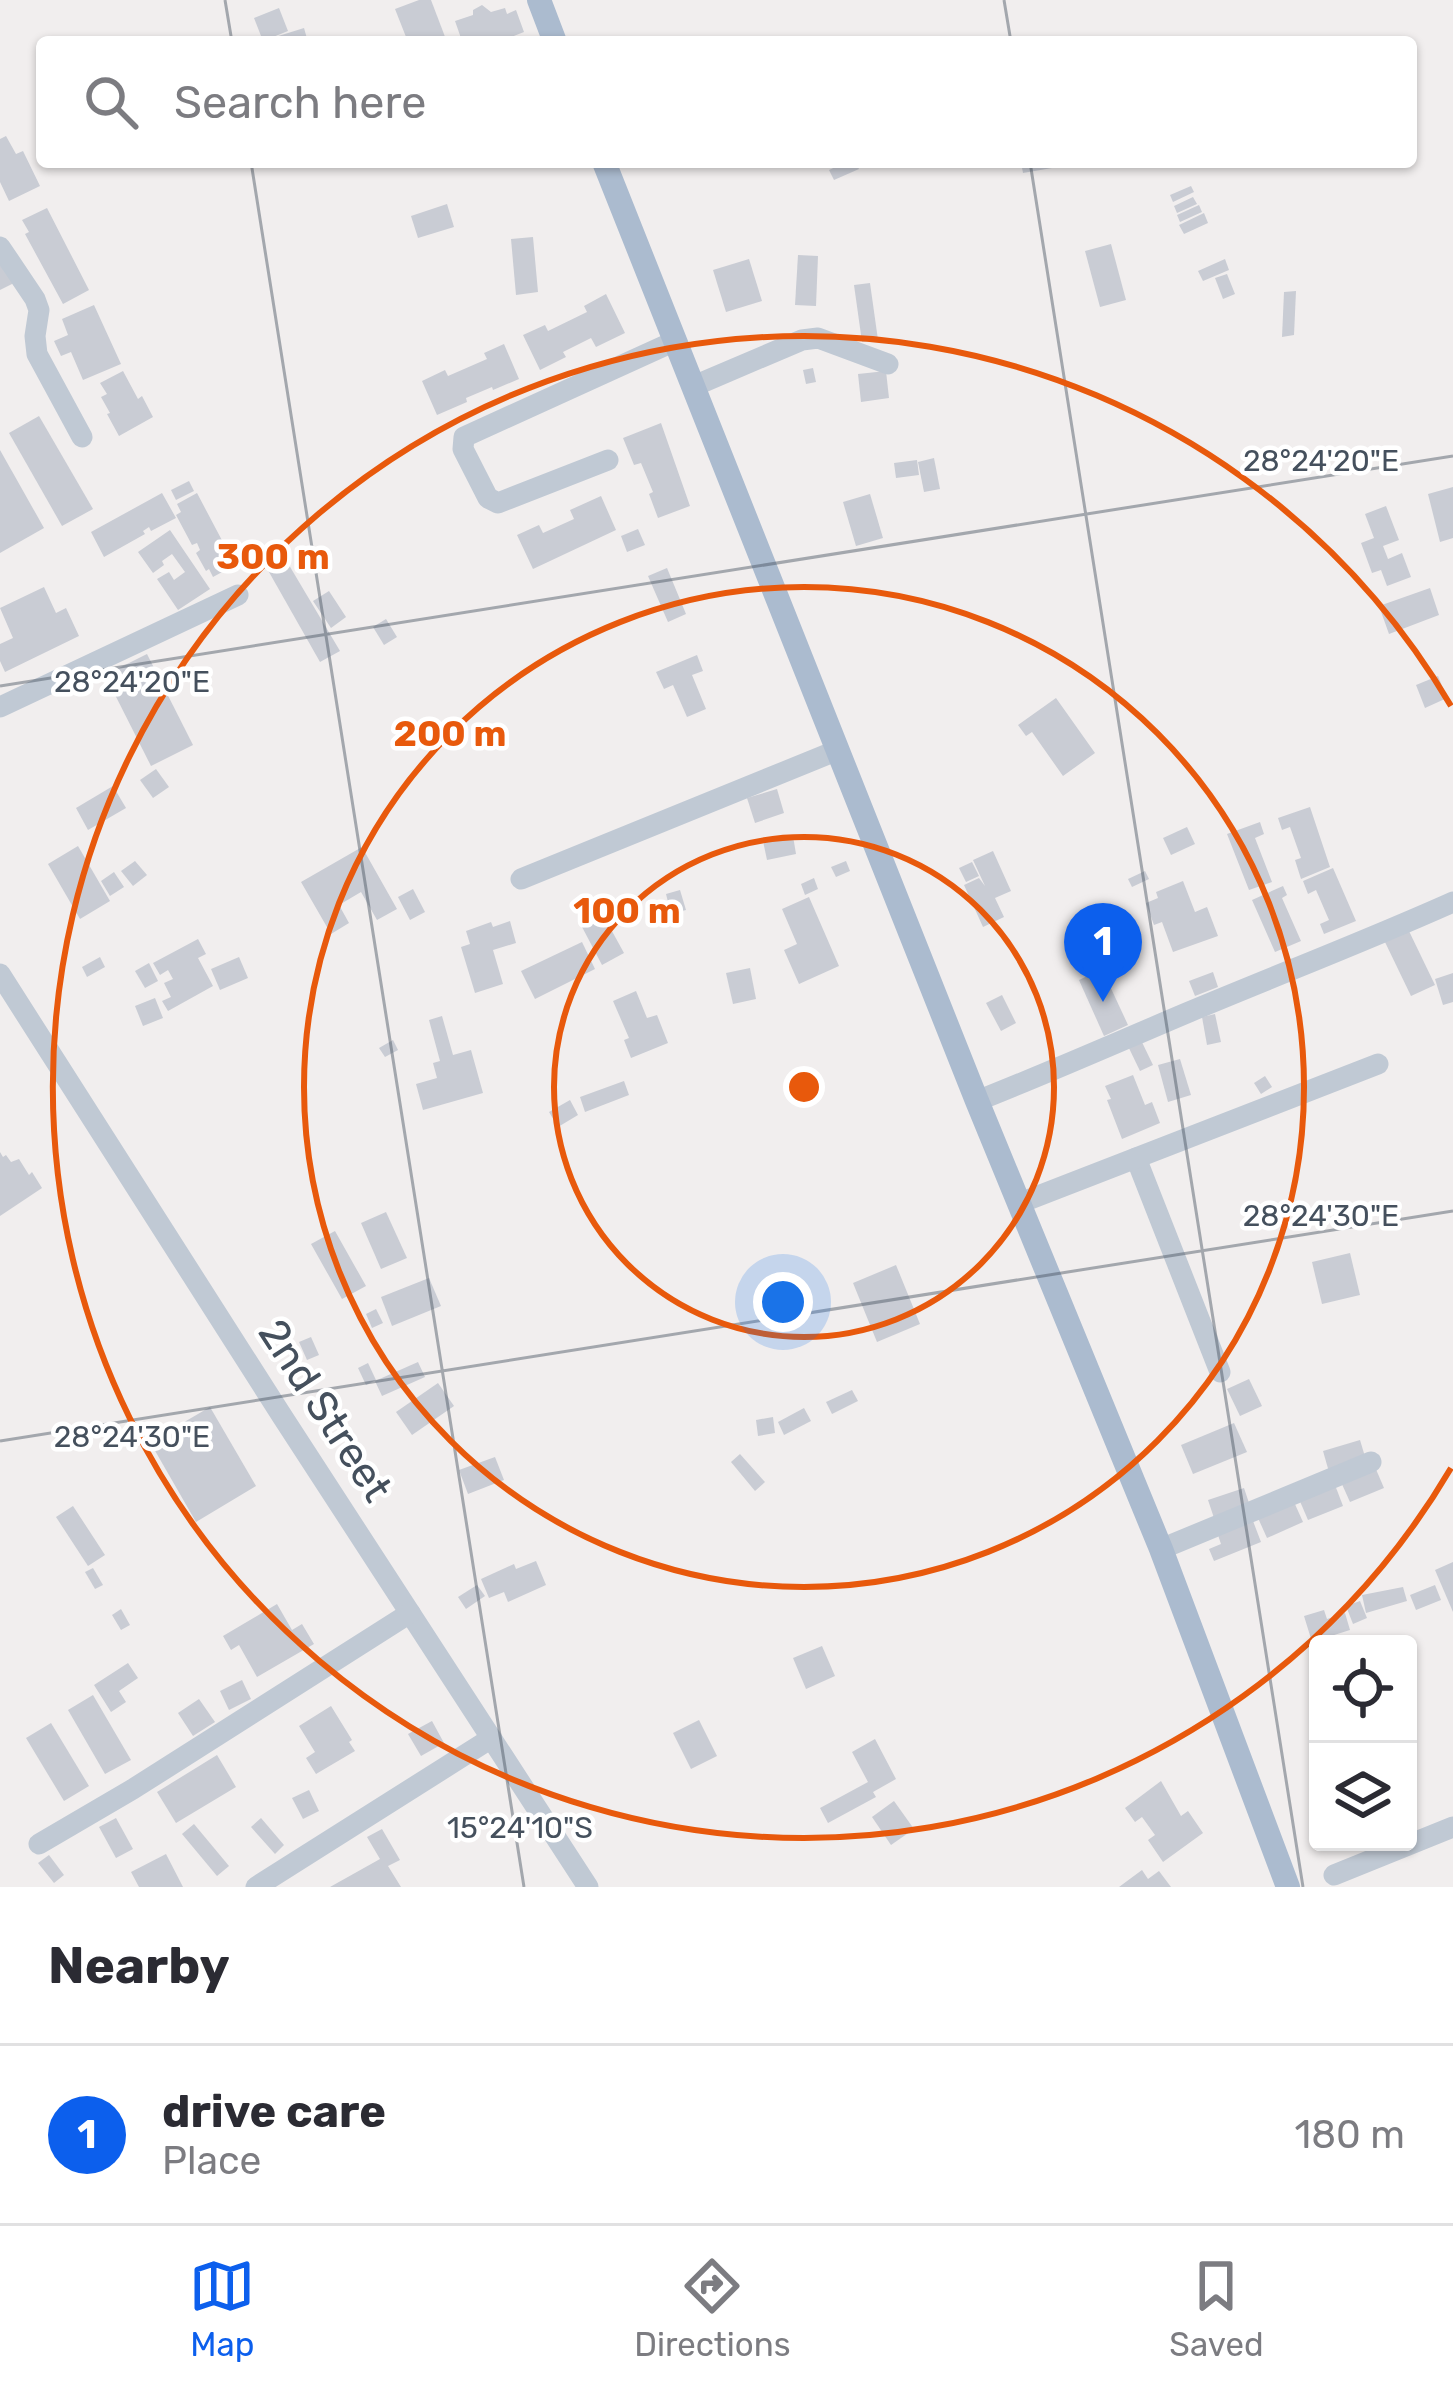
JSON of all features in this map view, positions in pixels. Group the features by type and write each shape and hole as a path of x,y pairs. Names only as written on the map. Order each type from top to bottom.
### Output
{"main road":[{"path":"538,0 553,36"},
{"path":"606,168 977,1101 1161,1549 1288,1887"}],"street":[{"path":"0,247 34,298 39,310 37,355 82,437"},
{"path":"694,386 802,340 818,338 888,364"},
{"path":"608,460 498,503 488,499 463,448 464,437 675,341"},
{"path":"0,707 238,595"},
{"path":"521,879 838,749"},
{"path":"977,1101 1453,902"},
{"name":"2nd Street","path":"0,974 588,1887"},
{"path":"1020,1203 1378,1064"},
{"path":"1136,1158 1220,1372"},
{"path":"1161,1549 1371,1462"},
{"path":"39,1844 410,1613"},
{"path":"256,1887 490,1739"},
{"path":"1334,1875 1453,1827"}],"building":[{"path":"431,0 445,36 406,36 395,9"},
{"path":"482,5 491,12 516,10 524,32 460,36 455,21 473,15"},
{"path":"279,8 288,31 261,36 254,18"},
{"path":"304,28 306,36 278,36"},
{"path":"6,136 16,154 23,151 40,186 9,201 0,182 0,139"},
{"path":"833,168 859,169 834,180 829,170"},
{"path":"1191,186 1194,192 1173,202 1170,195"},
{"path":"1193,197 1197,204 1177,213 1174,206"},
{"path":"447,204 454,227 418,238 411,216"},
{"path":"1199,205 1202,212 1180,222 1177,215"},
{"path":"47,208 89,290 63,304 22,220"},
{"path":"1204,213 1208,223 1184,234 1179,225"},
{"path":"533,237 538,292 516,295 511,239"},
{"path":"1111,244 1126,300 1100,307 1085,251"},
{"path":"0,250 16,282 0,290"},
{"path":"798,255 818,256 816,306 795,305"},
{"path":"749,259 762,301 726,312 713,270"},
{"path":"1225,259 1229,270 1203,281 1198,271"},
{"path":"1227,274 1235,294 1223,299 1215,278"},
{"path":"870,283 878,340 862,342 854,285"},
{"path":"1296,291 1294,335 1282,337 1284,292"},
{"path":"606,294 625,333 596,347 591,338 540,370 523,335 545,325 548,331 587,312 584,306"},
{"path":"94,305 121,364 83,380 71,352 61,356 54,341 68,335 62,319"},
{"path":"504,344 519,379 466,398 467,402 437,415 422,381 487,359 484,353"},
{"path":"813,368 816,382 806,384 803,370"},
{"path":"123,371 153,417 119,436 107,414 101,397 107,394 100,383"},
{"path":"886,371 889,398 861,402 858,374"},
{"path":"39,416 93,509 62,526 9,433"},
{"path":"661,423 690,506 658,518 641,463 634,465 623,438"},
{"path":"0,450 44,528 0,553"},
{"path":"934,458 940,489 924,492 918,462"},
{"path":"917,460 919,475 896,478 894,463"},
{"path":"189,481 194,491 176,500 171,490"},
{"path":"1453,487 1453,538 1440,542 1428,494"},
{"path":"162,493 176,518 151,531 149,527 145,534 104,557 91,532"},
{"path":"197,493 235,565 213,577 196,553 200,550 197,543 192,545 176,515 181,512 177,504"},
{"path":"870,494 883,538 856,546 843,502"},
{"path":"601,496 616,530 533,569 517,535 539,525 543,533 574,519 570,510"},
{"path":"1386,506 1399,540 1383,546 1388,559 1402,553 1411,577 1387,586 1381,570 1372,573 1361,543 1374,538 1365,514"},
{"path":"638,529 645,545 627,552 621,536"},
{"path":"170,530 210,589 178,610 157,579 169,572 174,580 185,572 172,554 153,573 138,552"},
{"path":"283,555 340,651 320,662 265,565"},
{"path":"667,568 686,614 668,622 648,576"},
{"path":"44,587 56,613 66,608 79,636 5,672 0,644 13,638 0,608"},
{"path":"1430,588 1439,615 1389,634 1379,606"},
{"path":"329,591 346,617 331,628 313,601"},
{"path":"386,619 397,637 384,645 373,627"},
{"path":"147,654 193,745 151,766 105,675"},
{"path":"697,655 703,671 692,675 706,709 687,717 673,685 664,689 656,672"},
{"path":"1438,676 1447,698 1425,708 1416,685"},
{"path":"1056,698 1095,753 1063,776 1032,732 1026,736 1018,725"},
{"path":"156,769 169,787 153,798 140,780"},
{"path":"113,786 126,808 88,830 76,808"},
{"path":"777,789 784,813 755,823 747,798"},
{"path":"1310,807 1330,867 1301,879 1295,860 1301,858 1290,827 1282,830 1278,818"},
{"path":"1260,822 1264,834 1255,838 1272,882 1249,890 1227,834"},
{"path":"1187,827 1195,844 1171,855 1163,838"},
{"path":"793,836 796,854 767,860 763,841"},
{"path":"78,846 110,901 80,919 48,864"},
{"path":"362,847 397,909 377,920 361,892 339,905 349,923 331,934 301,882"},
{"path":"993,851 1011,891 995,898 1004,917 983,927 964,885 979,878 985,886 973,860"},
{"path":"135,861 147,875 133,886 121,871"},
{"path":"846,861 850,871 836,877 831,867"},
{"path":"972,862 979,876 966,882 959,868"},
{"path":"1333,868 1356,921 1324,934 1320,924 1329,920 1316,890 1308,894 1303,881"},
{"path":"1145,871 1149,879 1132,887 1128,879"},
{"path":"114,872 124,887 110,896 101,881"},
{"path":"814,878 818,889 805,895 801,884"},
{"path":"1183,881 1195,912 1207,907 1218,936 1173,952 1162,922 1154,925 1146,903 1158,898 1156,892"},
{"path":"1283,886 1287,895 1282,898 1301,941 1275,952 1252,900"},
{"path":"413,889 425,912 410,920 398,897"},
{"path":"680,890 686,910 671,914 666,894"},
{"path":"809,897 839,966 799,984 784,950 797,944 782,909"},
{"path":"602,913 624,953 602,965 581,925"},
{"path":"510,921 516,943 493,950 503,984 475,993 461,947 470,944 466,931"},
{"path":"1408,929 1435,985 1411,996 1384,940"},
{"path":"198,939 206,954 198,958 213,986 168,1011 162,1001 171,997 164,983 173,979 168,970 160,975 153,963"},
{"path":"582,942 595,969 535,999 521,971"},
{"path":"100,957 105,967 87,977 82,967"},
{"path":"239,957 248,978 220,990 211,969"},
{"path":"149,963 158,981 145,988 135,971"},
{"path":"750,968 756,999 733,1004 726,973"},
{"path":"1102,969 1128,1025 1104,1036 1079,980"},
{"path":"1213,972 1218,987 1195,996 1189,981"},
{"path":"1453,973 1453,1002 1443,1005 1435,979"},
{"path":"636,991 647,1018 657,1015 668,1043 631,1058 624,1040 629,1038 613,1001"},
{"path":"1002,995 1016,1023 1001,1031 986,1003"},
{"path":"155,998 163,1018 143,1026 135,1006"},
{"path":"1215,1014 1221,1042 1207,1045 1202,1017"},
{"path":"442,1016 453,1055 471,1050 483,1093 423,1110 416,1084 437,1078 433,1063 440,1061 429,1020"},
{"path":"1139,1036 1153,1065 1140,1071 1126,1042"},
{"path":"393,1040 398,1050 385,1057 379,1048"},
{"path":"1180,1059 1191,1095 1168,1102 1158,1065"},
{"path":"1133,1075 1145,1105 1152,1102 1160,1123 1122,1139 1105,1086"},
{"path":"1265,1076 1272,1087 1261,1094 1254,1083"},
{"path":"624,1081 629,1095 585,1112 580,1097"},
{"path":"570,1100 578,1115 558,1127 549,1112"},
{"path":"0,1152 11,1162 19,1159 42,1188 0,1216"},
{"path":"386,1212 407,1258 381,1269 361,1223"},
{"path":"335,1231 366,1286 342,1299 311,1244"},
{"path":"1350,1253 1360,1295 1322,1304 1312,1262"},
{"path":"896,1265 920,1324 877,1342 853,1283"},
{"path":"429,1278 441,1306 392,1326 381,1297"},
{"path":"376,1309 383,1323 372,1328 366,1314"},
{"path":"311,1337 319,1355 307,1360 299,1342"},
{"path":"418,1362 425,1377 382,1396 375,1381"},
{"path":"368,1363 376,1380 366,1385 358,1368"},
{"path":"1249,1379 1262,1406 1240,1416 1227,1389"},
{"path":"438,1383 454,1406 412,1435 396,1412"},
{"path":"852,1390 858,1401 832,1414 826,1402"},
{"path":"210,1407 256,1486 196,1522 150,1442"},
{"path":"804,1408 811,1421 784,1435 778,1422"},
{"path":"773,1417 775,1433 758,1436 756,1420"},
{"path":"1234,1423 1247,1452 1193,1474 1181,1445"},
{"path":"1360,1440 1366,1460 1329,1472 1323,1451"},
{"path":"740,1454 765,1482 755,1491 731,1462"},
{"path":"495,1457 504,1480 468,1494 459,1470"},
{"path":"1375,1467 1384,1488 1350,1502 1341,1482"},
{"path":"1335,1485 1343,1506 1308,1520 1299,1499"},
{"path":"1244,1488 1251,1509 1215,1521 1208,1500"},
{"path":"1294,1502 1303,1522 1267,1538 1258,1518"},
{"path":"73,1506 105,1555 88,1566 56,1517"},
{"path":"1253,1521 1261,1542 1214,1561 1209,1549 1221,1544 1218,1535"},
{"path":"536,1561 546,1585 508,1602 504,1592 489,1598 481,1579 514,1564 516,1569"},
{"path":"1453,1562 1453,1612 1435,1570"},
{"path":"93,1568 103,1585 95,1589 85,1572"},
{"path":"477,1585 485,1596 466,1609 458,1597"},
{"path":"1435,1585 1441,1600 1416,1610 1410,1595"},
{"path":"1403,1587 1407,1601 1366,1613 1362,1595"},
{"path":"1360,1601 1367,1618 1353,1624 1346,1606"},
{"path":"277,1604 292,1630 302,1624 314,1644 257,1677 239,1645 231,1650 223,1636"},
{"path":"121,1609 130,1625 121,1630 112,1615"},
{"path":"1324,1610 1327,1619 1345,1613 1350,1630 1310,1635 1304,1616"},
{"path":"822,1646 835,1676 806,1689 793,1658"},
{"path":"128,1663 138,1678 119,1691 126,1702 111,1712 94,1685"},
{"path":"242,1680 251,1699 229,1710 220,1691"},
{"path":"93,1695 131,1760 105,1774 68,1710"},
{"path":"199,1699 215,1722 193,1736 178,1713"},
{"path":"331,1706 355,1751 316,1774 306,1758 315,1752 299,1726"},
{"path":"699,1720 717,1756 691,1769 673,1733"},
{"path":"432,1721 444,1743 421,1756 408,1734"},
{"path":"51,1723 89,1786 64,1801 26,1738"},
{"path":"875,1739 896,1779 873,1792 876,1797 828,1823 820,1808 868,1782 852,1752"},
{"path":"217,1755 236,1787 176,1823 157,1792"},
{"path":"1161,1781 1181,1816 1188,1811 1203,1833 1163,1862 1148,1840 1155,1835 1142,1817 1135,1822 1125,1808"},
{"path":"309,1790 319,1811 303,1819 292,1798"},
{"path":"894,1801 914,1829 891,1845 872,1817"},
{"path":"116,1818 133,1849 116,1858 99,1827"},
{"path":"261,1818 284,1845 275,1854 251,1827"},
{"path":"194,1824 229,1866 217,1876 182,1834"},
{"path":"382,1829 400,1860 388,1866 401,1887 330,1887 380,1859 367,1837"},
{"path":"166,1854 183,1887 139,1887 131,1872"},
{"path":"49,1855 64,1875 54,1883 38,1863"},
{"path":"1142,1870 1148,1879 1159,1871 1171,1887 1119,1887"}],"place":[{"name":"drive care","path":"1103,1002"}]}
